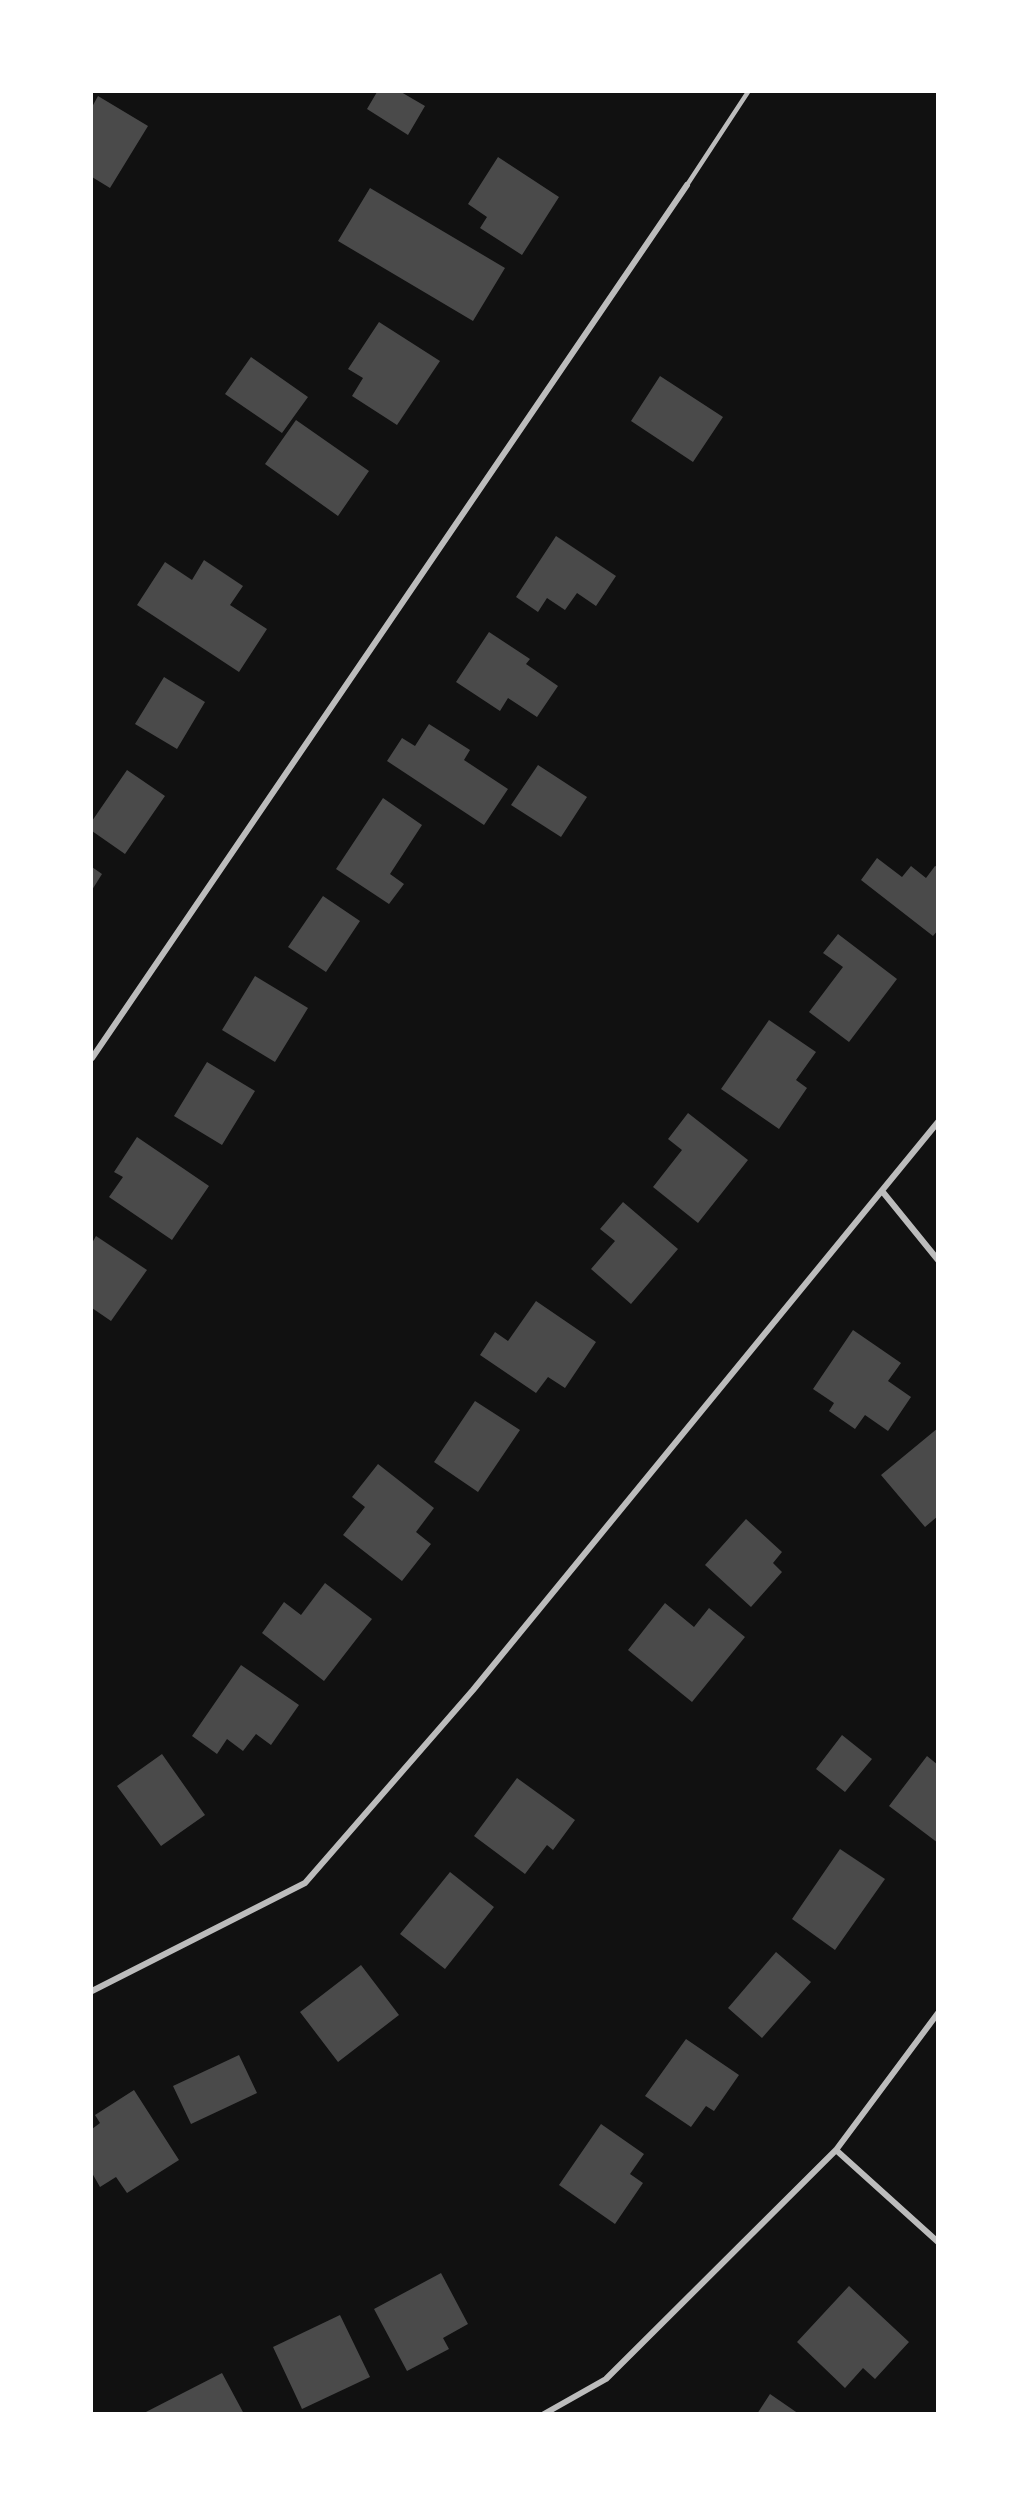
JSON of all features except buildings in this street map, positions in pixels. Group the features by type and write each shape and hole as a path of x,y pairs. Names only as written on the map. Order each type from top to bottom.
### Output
{"street":[{"path":"92,1058 687,185"},
{"path":"92,1991 305,1883 473,1690 938,1122"},
{"path":"882,1191 938,1260"},
{"path":"543,2414 606,2379 836,2150 938,2013"},
{"path":"836,2150 938,2242"}],"lane":[{"path":"687,185 748,92"}]}
